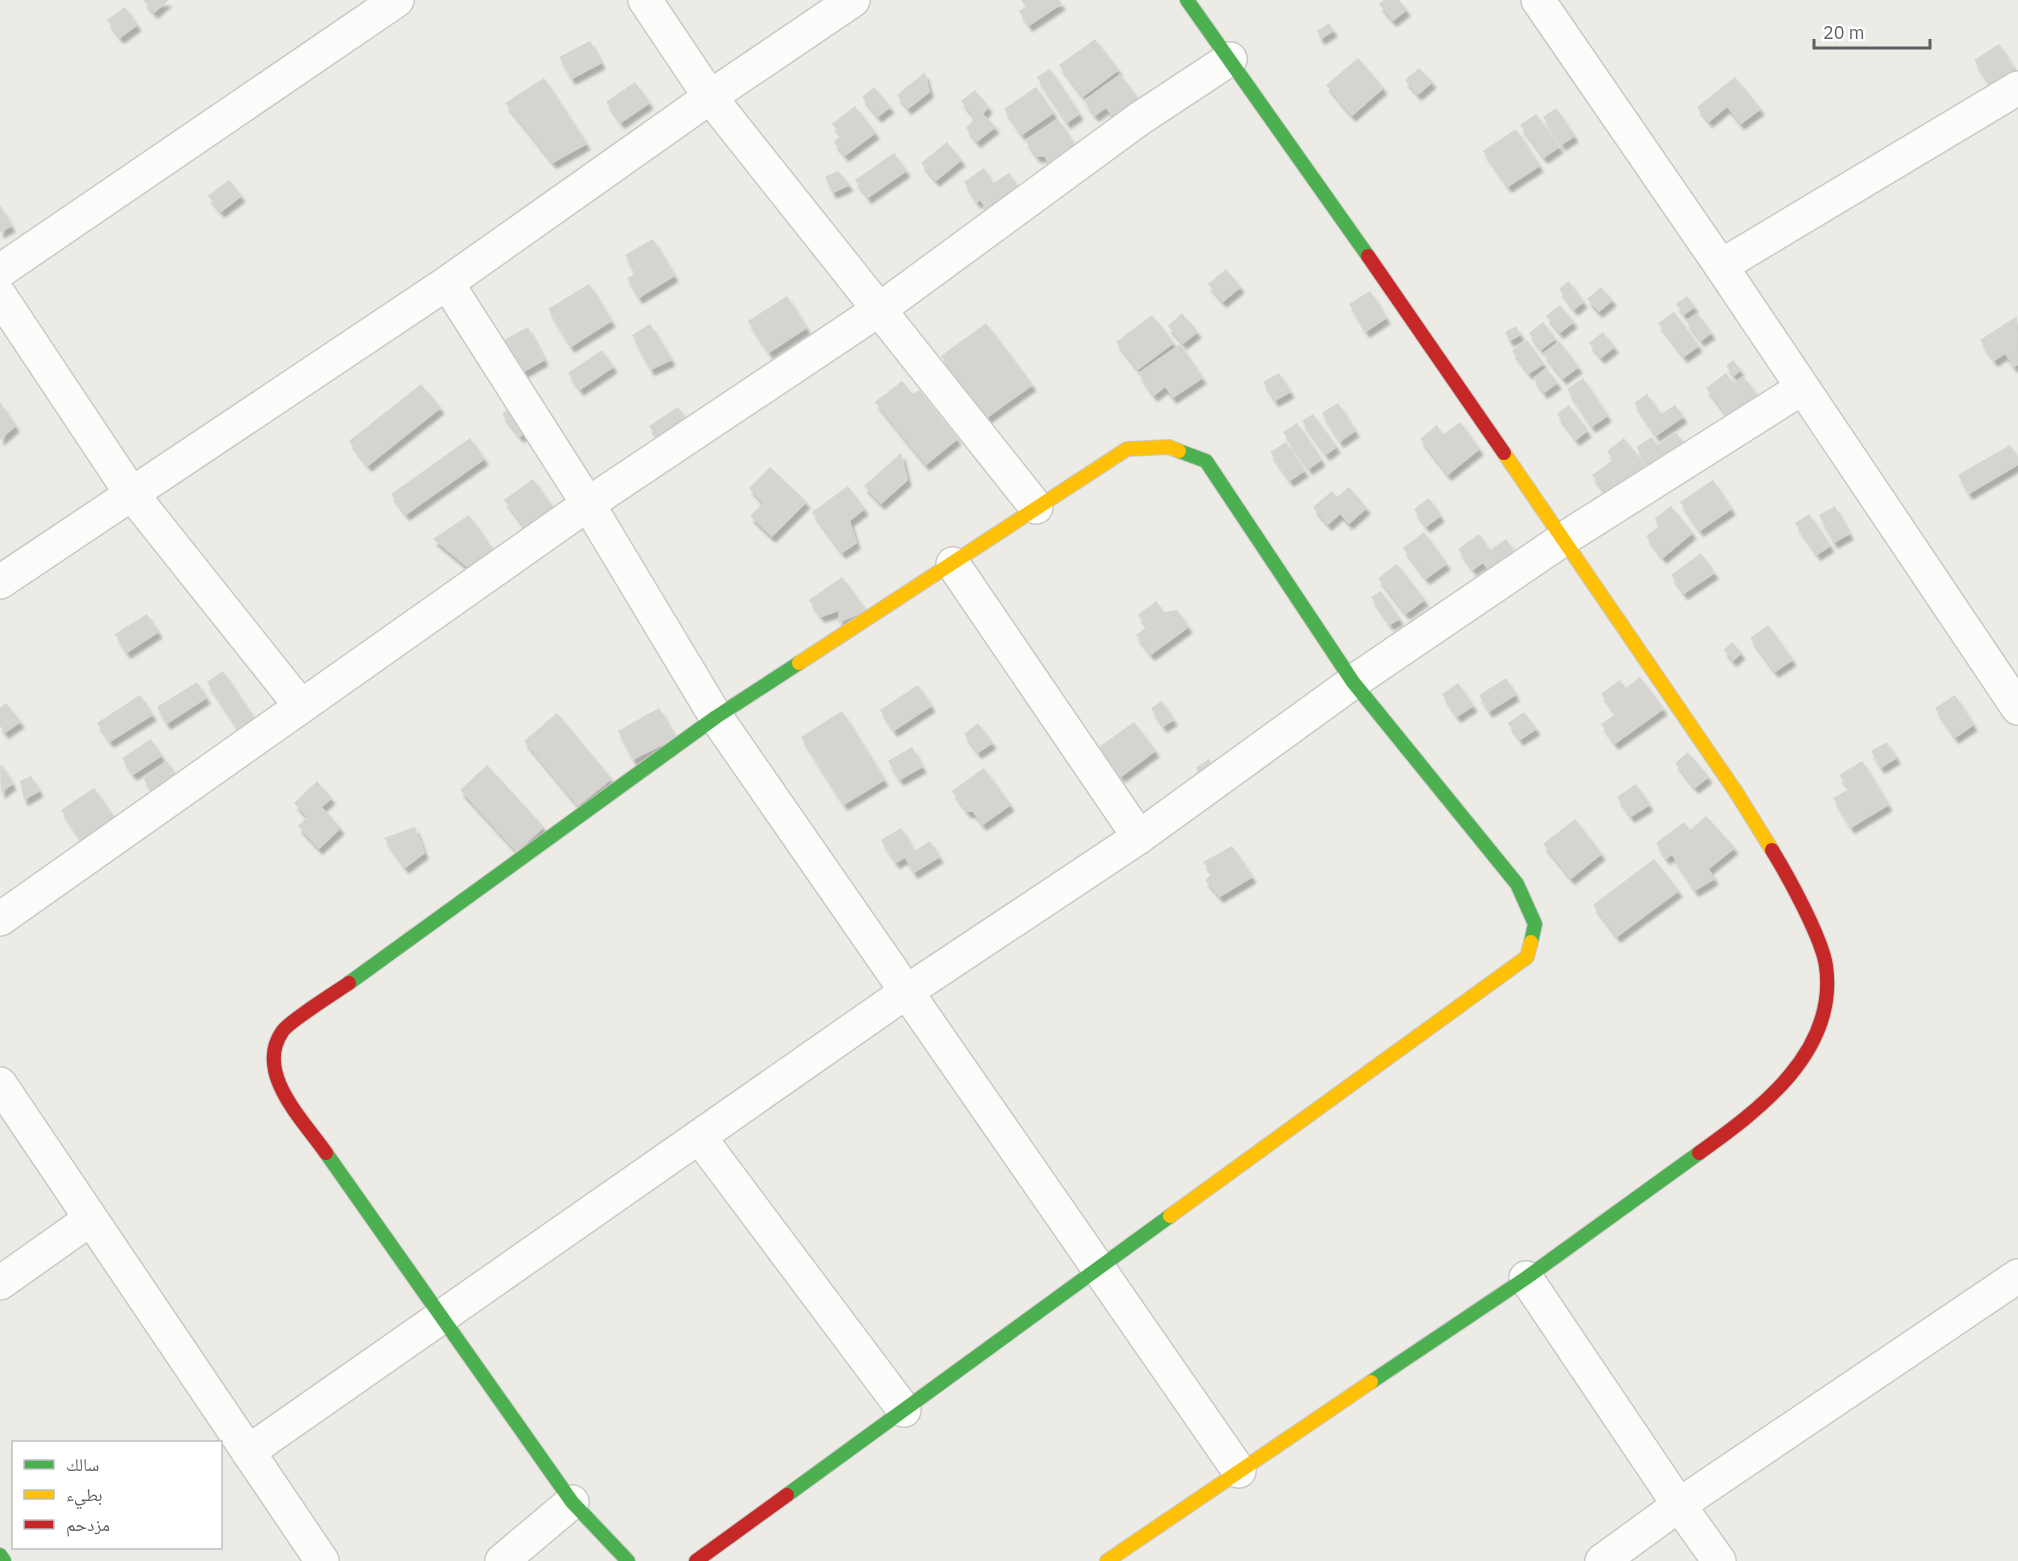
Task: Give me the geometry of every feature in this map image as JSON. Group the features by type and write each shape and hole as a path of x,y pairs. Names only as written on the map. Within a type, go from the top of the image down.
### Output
{"street":[{"path":"0,271 397,0"},
{"path":"645,0 710,97 1036,507"},
{"path":"0,582 447,283 710,97 853,0"},
{"path":"1107,1561 1526,1278 1751,1116 1776,1094 1816,1033 1827,1002 1826,964 1803,908 1772,849 1562,540 1187,0"},
{"path":"1538,0 1721,266 2018,708"},
{"path":"0,919 300,705 588,504 880,309 1138,119 1230,59"},
{"path":"1721,266 2018,88"},
{"path":"447,283 588,504 716,717 1239,1471"},
{"path":"0,296 131,493 300,705"},
{"path":"248,1452 906,992 1139,837 1353,682 1562,540 1802,388"},
{"path":"628,1561 572,1503 277,1083 273,1056 282,1030 716,717 1127,449 1169,447 1206,461 1353,682 1517,884 1535,924 1527,957 1100,1270 696,1561"},
{"path":"953,564 1139,837"},
{"path":"0,1084 89,1220 322,1561"},
{"path":"700,1138 904,1410"},
{"path":"0,1283 89,1220"},
{"path":"1602,1561 1679,1505 2018,1276"},
{"path":"1526,1278 1719,1561"},
{"path":"502,1561 572,1503"},
{"path":"0,1555 4,1561"}],"building":[{"path":"143,0 169,0 154,13"},
{"path":"1021,0 1059,0 1062,4 1029,26 1019,11 1026,7"},
{"path":"1384,0 1399,0 1407,10 1393,21 1379,4"},
{"path":"125,7 138,25 120,38 107,20"},
{"path":"1329,23 1334,31 1321,39 1317,31"},
{"path":"1095,39 1119,70 1083,97 1059,65"},
{"path":"590,41 602,63 572,79 559,57"},
{"path":"1999,44 2015,69 1989,85 1974,60"},
{"path":"1358,58 1384,88 1352,116 1326,85"},
{"path":"1419,68 1433,82 1418,95 1405,80"},
{"path":"1050,69 1080,114 1067,123 1037,77"},
{"path":"925,72 930,92 908,109 897,95"},
{"path":"1120,74 1143,105 1118,124 1106,108 1095,116 1084,100"},
{"path":"1735,77 1761,109 1741,124 1727,107 1709,122 1697,107"},
{"path":"544,78 587,144 553,163 505,103"},
{"path":"635,82 650,103 621,123 606,102"},
{"path":"874,87 891,107 878,117 862,97"},
{"path":"1036,87 1054,113 1022,135 1004,109"},
{"path":"975,90 989,107 983,114 996,127 977,142 966,128 975,118 961,101"},
{"path":"855,106 876,133 845,156 834,142 841,135 832,124"},
{"path":"1556,108 1575,136 1562,145 1543,117"},
{"path":"1536,114 1560,147 1544,158 1520,125"},
{"path":"1058,119 1078,149 1051,167 1044,156 1037,157 1025,140"},
{"path":"1516,129 1540,166 1508,187 1483,151"},
{"path":"947,142 962,160 936,181 921,163"},
{"path":"894,153 907,171 868,198 855,180"},
{"path":"984,168 993,183 1009,173 1024,196 991,217 980,200 977,203 964,182"},
{"path":"838,171 850,185 833,193 825,177"},
{"path":"229,180 242,196 221,212 208,196"},
{"path":"0,205 12,226 0,233"},
{"path":"653,239 675,276 639,298 627,278 635,274 625,255"},
{"path":"1226,269 1241,287 1223,302 1208,284"},
{"path":"1569,281 1584,302 1574,310 1559,289"},
{"path":"589,284 612,321 571,347 548,309"},
{"path":"1601,287 1613,300 1599,312 1587,299"},
{"path":"1370,291 1387,318 1366,332 1349,304"},
{"path":"787,296 807,328 769,353 748,321"},
{"path":"1687,296 1695,307 1684,315 1676,304"},
{"path":"1560,305 1574,322 1560,333 1546,316"},
{"path":"1674,312 1699,346 1684,357 1658,323"},
{"path":"1182,313 1198,332 1183,344 1168,326"},
{"path":"1697,313 1712,333 1701,341 1686,321"},
{"path":"1152,315 1174,343 1138,370 1116,342"},
{"path":"2017,316 2018,365 2014,367 2005,354 1994,361 1980,340"},
{"path":"1543,322 1556,339 1541,350 1529,333"},
{"path":"986,323 1033,385 987,418 941,356"},
{"path":"650,324 672,360 651,370 632,335"},
{"path":"1516,326 1521,335 1510,341 1505,332"},
{"path":"528,327 545,360 515,377 502,341"},
{"path":"1603,332 1615,347 1601,358 1589,343"},
{"path":"1527,340 1544,364 1529,374 1512,351"},
{"path":"1559,341 1579,367 1563,379 1543,353"},
{"path":"1180,344 1203,378 1173,398 1165,387 1154,396 1138,373"},
{"path":"602,350 614,367 580,390 568,373"},
{"path":"1733,360 1741,370 1734,376 1726,366"},
{"path":"1546,368 1558,383 1544,393 1533,378"},
{"path":"1279,373 1291,392 1275,401 1263,382"},
{"path":"1726,373 1733,383 1743,376 1760,398 1730,420 1706,388"},
{"path":"1583,378 1608,416 1592,427 1567,389"},
{"path":"902,381 913,394 919,390 958,439 926,465 875,402"},
{"path":"421,384 441,408 368,466 349,441"},
{"path":"1647,394 1661,414 1675,405 1684,417 1656,436 1634,403"},
{"path":"0,402 16,426 0,440"},
{"path":"1338,403 1356,431 1340,442 1322,413"},
{"path":"1569,405 1588,431 1576,440 1557,414"},
{"path":"512,406 530,429 520,437 502,414"},
{"path":"678,407 689,423 661,442 649,426"},
{"path":"1313,414 1337,447 1326,455 1302,421"},
{"path":"1460,422 1480,449 1448,475 1420,439 1437,425 1443,435"},
{"path":"1297,423 1322,460 1309,469 1283,432"},
{"path":"1676,432 1689,452 1655,475 1636,447 1652,437 1658,445"},
{"path":"470,438 485,459 406,515 391,494"},
{"path":"1624,438 1652,474 1614,504 1592,475 1613,460 1607,451"},
{"path":"1286,442 1305,471 1290,481 1270,452"},
{"path":"2010,445 2018,457 2018,465 1969,494 1958,475"},
{"path":"901,453 908,480 881,504 864,486"},
{"path":"770,467 807,502 772,537 750,516 763,503 749,488"},
{"path":"533,479 553,507 525,528 504,500"},
{"path":"1713,480 1732,509 1700,531 1680,502"},
{"path":"848,486 865,509 850,521 857,543 842,553 812,512"},
{"path":"1349,487 1367,508 1349,524 1340,514 1328,525 1313,507 1332,491 1337,497"},
{"path":"1429,498 1441,516 1426,527 1414,509"},
{"path":"1671,506 1693,533 1663,558 1646,536 1658,527 1655,518"},
{"path":"1835,506 1850,534 1834,543 1819,515"},
{"path":"1809,514 1831,546 1817,555 1795,523"},
{"path":"469,515 493,549 467,567 433,539"},
{"path":"1424,532 1447,564 1426,579 1403,548"},
{"path":"1479,534 1490,550 1506,539 1522,562 1495,580 1483,563 1473,570 1458,549"},
{"path":"1701,553 1715,573 1684,594 1671,575"},
{"path":"1397,564 1425,600 1406,614 1378,578"},
{"path":"842,577 867,611 838,623 839,611 821,617 809,600"},
{"path":"1381,591 1400,619 1390,625 1371,597"},
{"path":"1156,601 1164,612 1177,610 1189,627 1151,655 1136,635 1147,627 1138,615"},
{"path":"147,614 159,632 127,653 115,634"},
{"path":"1768,625 1793,660 1775,672 1750,638"},
{"path":"1732,642 1742,653 1733,661 1724,650"},
{"path":"223,671 256,721 240,732 207,682"},
{"path":"1640,677 1664,709 1615,744 1601,724 1616,714 1601,694 1620,680 1626,688"},
{"path":"1506,678 1516,695 1489,712 1479,695"},
{"path":"197,682 207,698 167,724 157,707"},
{"path":"1458,683 1474,706 1457,717 1442,694"},
{"path":"918,685 932,706 894,731 880,710"},
{"path":"140,695 153,715 110,742 97,723"},
{"path":"1955,695 1974,725 1955,738 1935,708"},
{"path":"1162,701 1174,720 1163,727 1151,708"},
{"path":"6,703 21,722 5,733 0,726 0,708"},
{"path":"659,708 676,738 633,760 618,731"},
{"path":"842,711 885,780 844,805 801,737"},
{"path":"1524,712 1537,729 1520,740 1508,723"},
{"path":"557,713 612,779 578,806 524,741"},
{"path":"1134,722 1156,751 1121,777 1099,747"},
{"path":"978,723 993,743 978,753 964,734"},
{"path":"151,739 162,756 133,775 122,758"},
{"path":"1887,742 1897,758 1881,768 1871,751"},
{"path":"912,747 923,767 900,780 888,761"},
{"path":"1688,752 1709,777 1695,788 1675,763"},
{"path":"1209,759 1216,771 1202,779 1196,768"},
{"path":"167,761 177,777 153,793 143,778"},
{"path":"1862,761 1889,805 1851,828 1833,798 1849,789 1839,775"},
{"path":"2,765 13,784 1,793 0,767"},
{"path":"487,765 544,827 517,852 460,790"},
{"path":"984,768 1011,805 983,825 973,812 967,812 952,791"},
{"path":"31,776 40,791 24,800 20,781"},
{"path":"317,781 332,798 322,807 341,828 319,849 298,826 307,817 294,803"},
{"path":"1636,784 1650,805 1631,817 1617,797"},
{"path":"94,788 118,823 85,846 61,810"},
{"path":"1706,816 1735,848 1709,869 1715,879 1695,891 1672,855 1666,859 1656,843 1684,822 1690,830"},
{"path":"1575,819 1602,854 1571,879 1543,844"},
{"path":"415,827 425,853 405,868 384,838"},
{"path":"901,828 915,851 930,841 940,857 914,873 905,858 896,863 881,840"},
{"path":"1232,846 1253,877 1220,897 1205,880 1212,874 1203,862"},
{"path":"1654,859 1679,891 1617,937 1593,905"}],"traffic: fast":[{"path":"1187,0 1368,256"},
{"path":"1179,451 1206,461 1353,682 1517,884 1535,924 1531,942"},
{"path":"349,983 716,717 799,663"},
{"path":"326,1153 572,1502 628,1561"},
{"path":"1371,1382 1526,1278 1699,1153"},
{"path":"787,1495 1170,1216"},
{"path":"0,1555 4,1561"}],"traffic: slow":[{"path":"799,663 1127,449 1169,447 1179,451"},
{"path":"1504,453 1736,792 1772,850"},
{"path":"1170,1216 1527,957 1531,942"},
{"path":"1107,1561 1371,1382"}],"traffic: jam":[{"path":"1368,256 1504,453"},
{"path":"1699,1153 1746,1118 1790,1076 1807,1052 1820,1025 1826,997 1826,966 1823,954 1804,907 1772,850"},
{"path":"326,1153 285,1096 274,1064 275,1048 286,1027 349,983"},
{"path":"696,1561 787,1495"}]}
